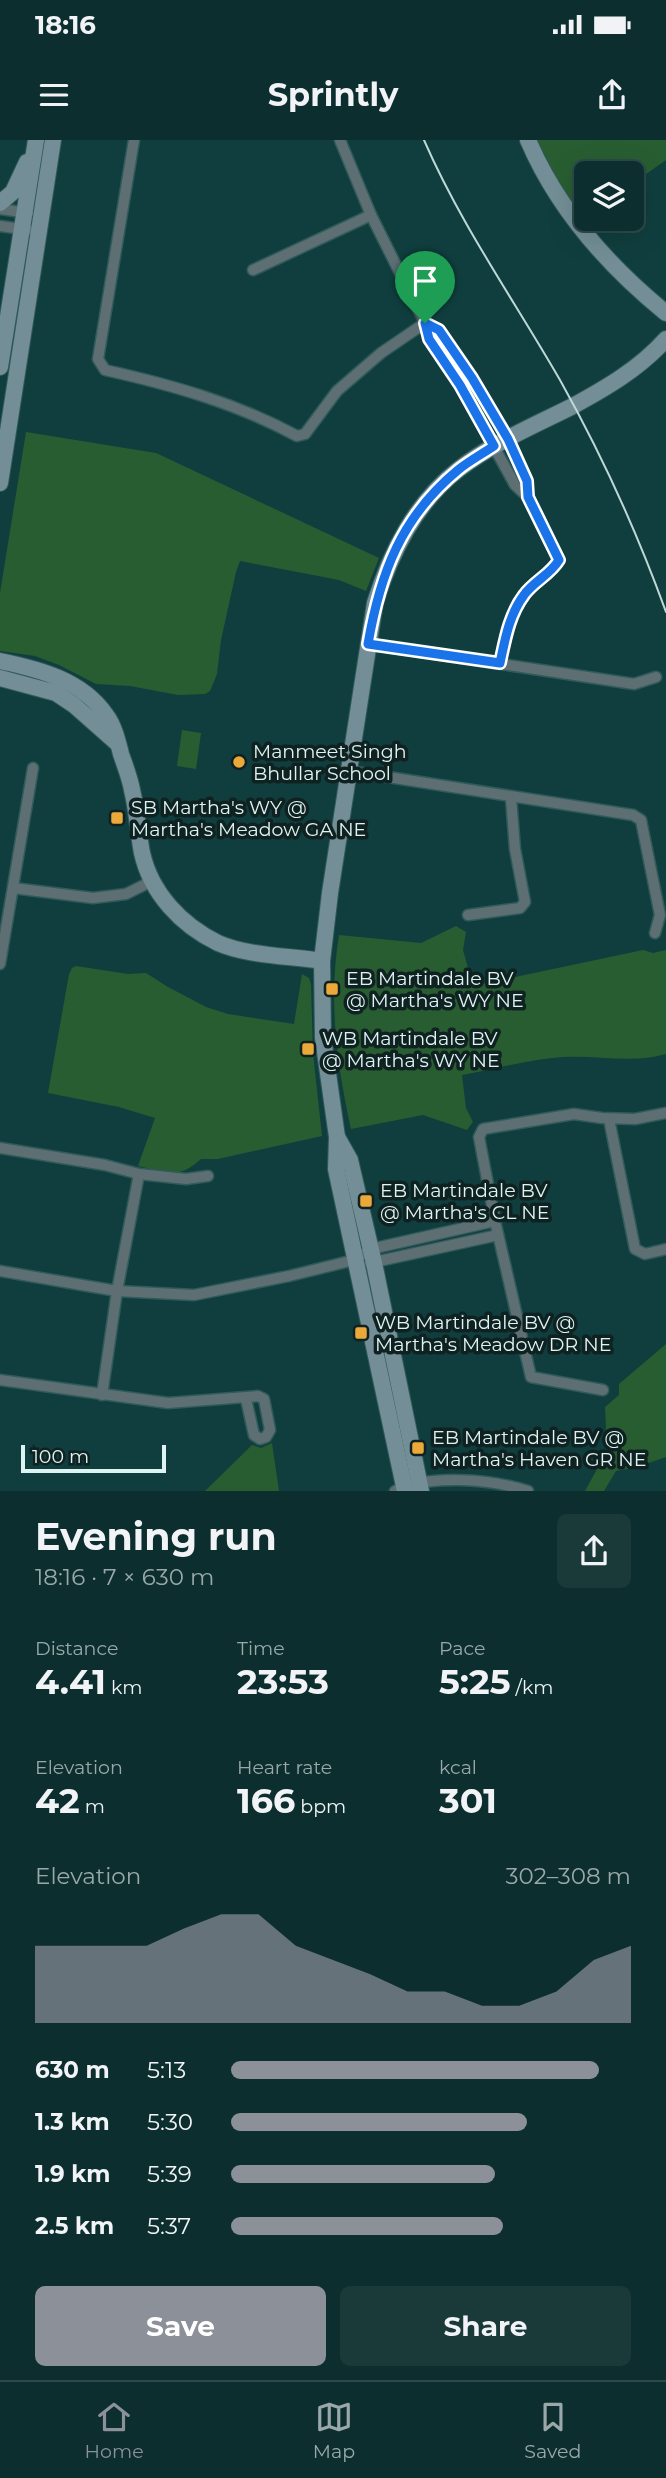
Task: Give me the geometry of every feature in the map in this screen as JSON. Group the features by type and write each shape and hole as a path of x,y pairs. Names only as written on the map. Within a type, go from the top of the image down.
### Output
{"street":[{"path":"0,203 13,192 35,140"},
{"path":"0,367 35,140"},
{"path":"0,483 53,140"},
{"path":"134,140 98,359 105,370 218,399 297,436 304,434 337,391 381,352 425,323"},
{"path":"340,140 371,215 425,323 429,339 501,443 515,485 528,497 559,560 553,570 524,594 508,626 500,663"},
{"path":"528,140 563,206 582,230 630,284 666,313"},
{"path":"0,209 23,221 40,223"},
{"path":"253,270 371,215"},
{"path":"0,226 23,221 40,223"},
{"path":"409,1488 354,1260 336,1169 337,1137 323,1038 322,961 375,603 387,565 404,533 415,516 458,470 501,443 614,384 666,339"},
{"path":"368,644 634,684 656,677"},
{"path":"0,661 58,676 88,696 107,716 132,789 143,854 152,881 166,903 185,922 221,944 322,961"},
{"path":"0,678 56,693 74,705 118,744"},
{"path":"0,964 33,768"},
{"path":"349,771 633,815 640,820 660,915 655,933"},
{"path":"468,915 520,908 525,902 515,849 511,797"},
{"path":"13,888 93,898 126,894 152,881"},
{"path":"603,1390 531,1377 498,1235 479,1137 483,1129 574,1114 609,1119 635,1119 666,1113"},
{"path":"609,1119 635,1249 645,1254 666,1249"},
{"path":"337,1137 350,1160 372,1256 409,1488"},
{"path":"0,1148 106,1165 139,1174 186,1179 208,1176"},
{"path":"102,1395 117,1291 139,1174"},
{"path":"372,1256 495,1221"},
{"path":"0,1271 117,1291 194,1296 372,1256 498,1235"},
{"path":"0,1380 167,1403 246,1399"},
{"path":"409,1488 468,1481 511,1485 528,1491"}],"green space":[{"path":"537,140 666,140 666,160 644,176 644,161 574,161 574,205"},
{"path":"26,432 156,453 379,558 366,591 339,580 240,561 221,640 217,674 210,691 205,694 178,695 130,686 96,684 35,656 0,651 0,593"},
{"path":"182,730 201,733 196,769 177,766"},
{"path":"456,926 466,932 463,950 473,986 643,950 653,953 666,950 666,1054 641,1058 551,1058 462,1075 466,1108 473,1122 467,1130 423,1115 351,1129 342,1081 334,1009 339,935 421,943"},
{"path":"76,966 128,974 146,973 206,1007 228,1014 294,1024 302,974 309,978 313,1053 322,1136 218,1159 201,1159 179,1172 138,1166 155,1118 119,1107 48,1093 69,974"},
{"path":"666,1344 666,1457 616,1471 604,1491 585,1491 607,1451 605,1407 619,1395 619,1384"},
{"path":"272,1443 279,1491 205,1491 252,1445 261,1448"}],"tram line":[{"path":"424,140 454,202 560,380 590,437 631,523 666,612"}],"place":[{"name":"Manmeet Singh Bhullar School","path":"239,762"},
{"name":"SB Martha's WY @ Martha's Meadow GA NE","path":"117,818"},
{"name":"EB Martindale BV @ Martha's WY NE","path":"332,989"},
{"name":"WB Martindale BV @ Martha's WY NE","path":"308,1049"},
{"name":"EB Martindale BV @ Martha's CL NE","path":"366,1201"},
{"name":"WB Martindale BV @ Martha's Meadow DR NE","path":"361,1333"},
{"name":"EB Martindale BV @ Martha's Haven GR NE","path":"418,1448"}],"route":[{"path":"425,323 439,330 472,378 508,439 527,481 528,497 559,560 553,570 524,594 508,626 500,663 368,644 375,603 387,565 404,533 415,516 458,470 494,446 460,385 429,339 425,323"}]}
